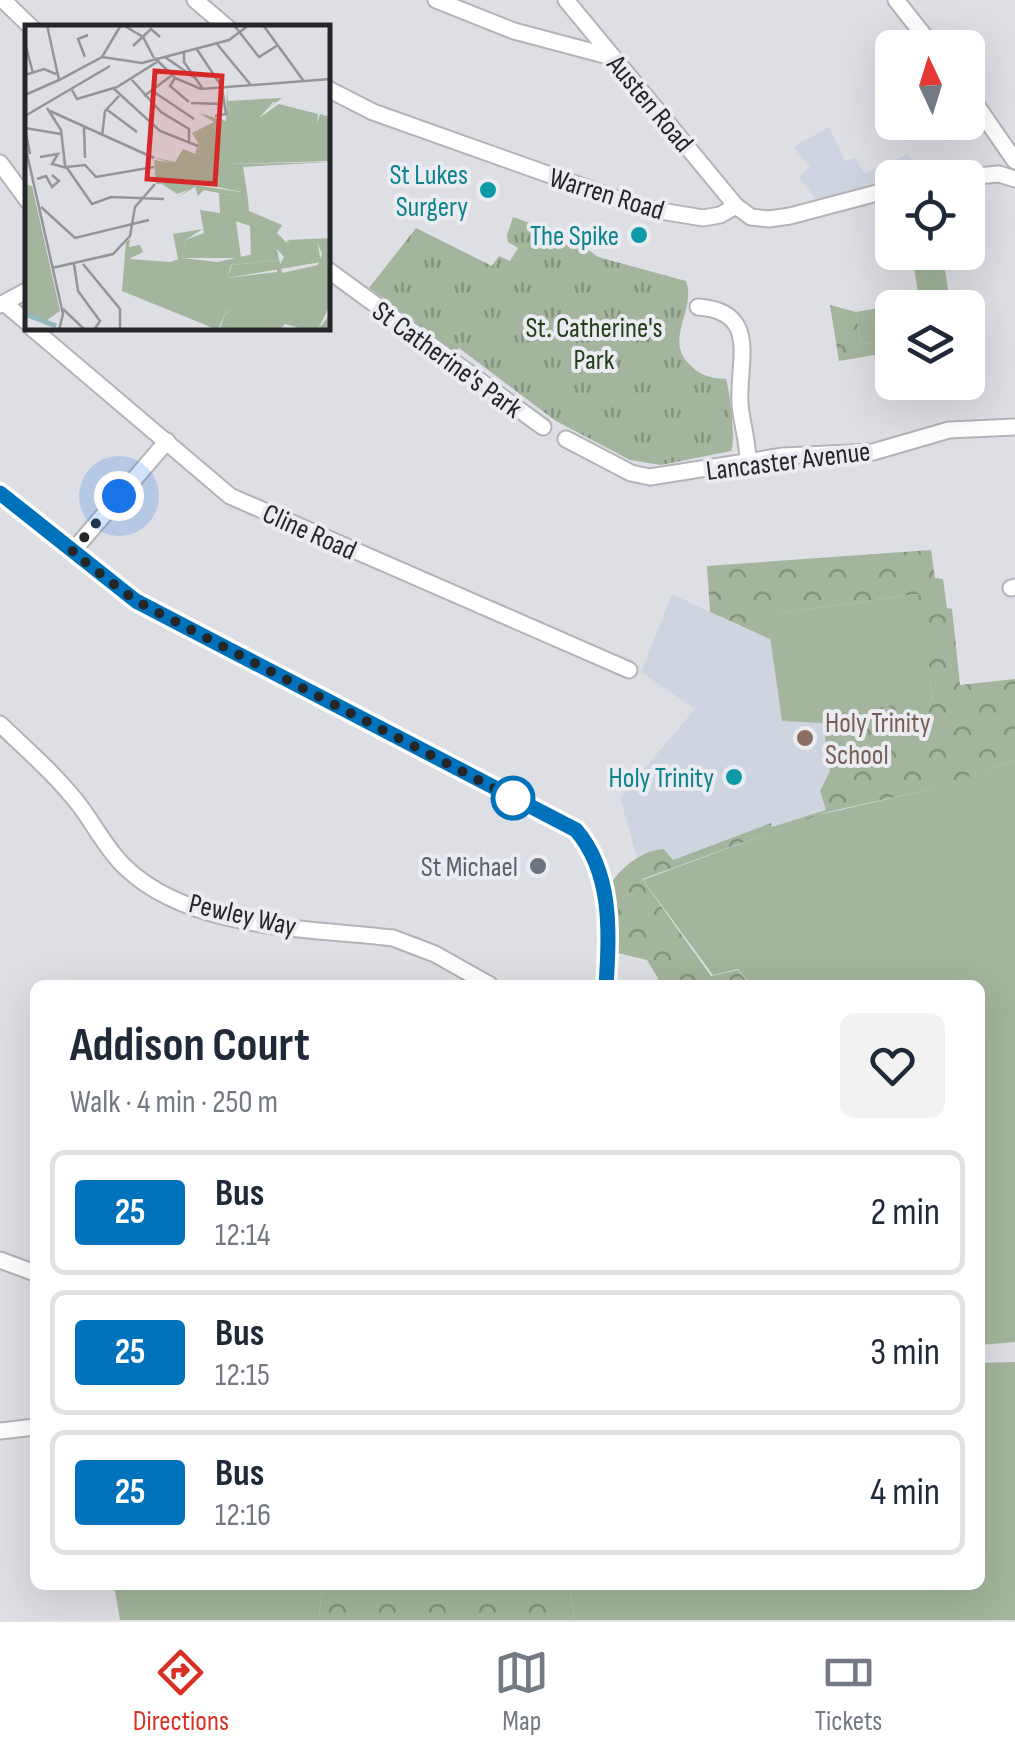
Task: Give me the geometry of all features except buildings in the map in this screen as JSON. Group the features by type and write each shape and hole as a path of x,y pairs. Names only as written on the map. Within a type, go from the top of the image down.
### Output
{"street":[{"path":"3,0 29,25"},
{"path":"195,0 224,25"},
{"path":"436,0 514,31 613,58"},
{"name":"Austen Road","path":"566,0 736,206"},
{"path":"896,0 920,30"},
{"name":"Warren Road","path":"330,89 373,112 644,208 703,218 736,206 751,217 769,218 875,194"},
{"path":"985,118 1015,162"},
{"path":"0,164 7,189"},
{"name":"St Catherine's Park","path":"330,272 542,427"},
{"path":"2,304 25,292"},
{"name":"Cline Road","path":"2,304 25,322"},
{"path":"698,306 722,311 736,323 743,337 740,408 748,460"},
{"name":"Cline Road","path":"35,330 230,496 629,670"},
{"name":"Lancaster Avenue","path":"566,440 630,472 650,476 748,460 858,454 950,430 1015,426"},
{"path":"72,552 166,441"},
{"path":"0,492 136,601 576,830 600,866 605,896 606,980"},
{"name":"Pewley Way","path":"0,724 68,792 126,868 147,884 194,907 227,917 410,943 480,980"},
{"path":"0,1260 30,1270"},
{"path":"0,1431 30,1428"}],"shaded area":[{"path":"829,127 845,161 855,158 864,173 875,168 875,187 819,202 799,178 810,166 793,147"},
{"name":"Holy Trinity School","path":"925,584 840,809 643,880 620,797 695,709 641,672 672,594 741,627"}],"green space":[{"name":"St. Catherine's Park","path":"513,217 572,238 598,257 686,281 687,303 680,345 683,355 698,372 726,379 733,427 731,451 661,465 630,460 556,421 459,348 455,352 427,336 425,330 369,288 416,228 492,266 499,256 510,261 518,248 508,242"},
{"path":"914,270 945,270 948,290 917,290"},
{"path":"830,305 856,312 861,344 875,342 875,355 839,361"},
{"path":"875,309 875,342 861,344 856,312"},
{"path":"931,550 935,578 943,579 947,608 952,609 960,685 1015,679 1015,760 941,787 827,812 642,879 711,976 738,970 746,980 658,980 647,960 618,953 612,882 622,870 656,850 664,849 673,860 771,823 772,827 826,810 820,791 830,771 823,723 782,721 933,700 918,594 768,615 770,639 710,612 707,566"},
{"path":"919,594 933,701 782,721 767,615"},
{"path":"1015,760 1015,1342 985,1345 985,980 747,980 738,969 713,975 643,880 814,816 940,787"},
{"path":"1015,1362 1015,1620 575,1620 570,1590 985,1590 985,1363"},
{"path":"115,1590 322,1590 319,1620 120,1620"},
{"path":"322,1590 570,1590 575,1620 319,1620"}],"bus line":[{"name":"25","path":"0,493 136,601 576,830 600,866 605,896 606,980"}],"place":[{"name":"St Lukes Surgery","path":"488,190"},
{"name":"The Spike","path":"639,235"},
{"name":"Holy Trinity School","path":"805,738"},
{"name":"Holy Trinity","path":"734,777"},
{"name":"St Michael","path":"538,866"}],"route":[{"path":"119,496 72,552 136,601 513,798"}]}
